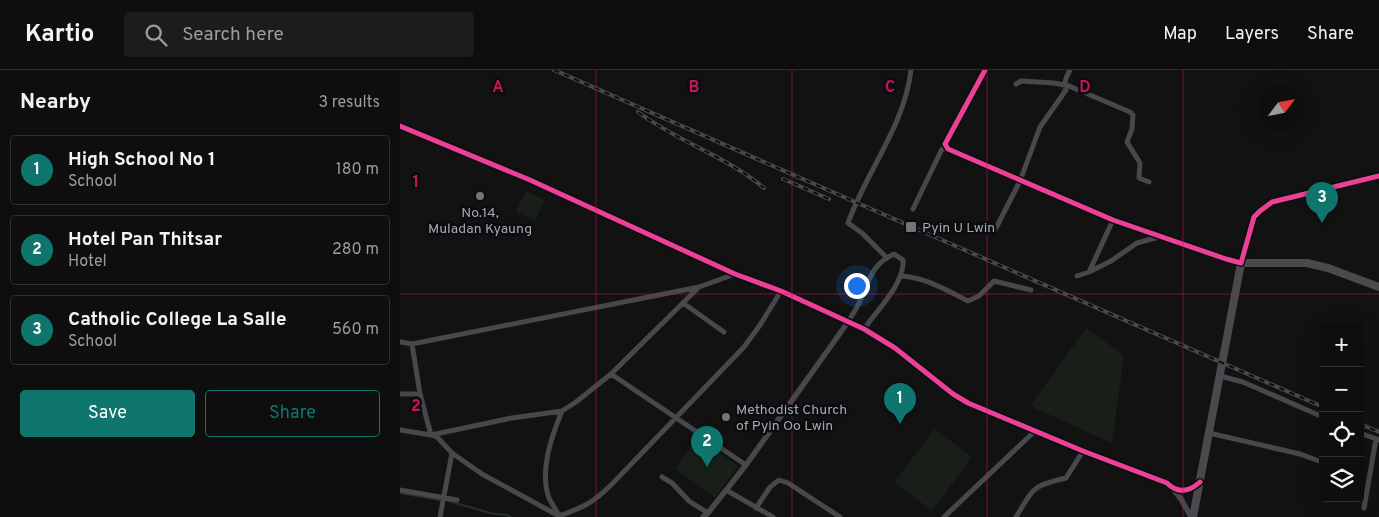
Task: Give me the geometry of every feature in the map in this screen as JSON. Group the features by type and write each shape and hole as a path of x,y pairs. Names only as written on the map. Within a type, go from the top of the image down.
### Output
{"main road":[{"path":"1192,517 1241,262 1307,263 1328,268 1379,287"}],"street":[{"path":"887,258 862,233 848,223 855,202 895,125 911,70"},
{"path":"948,149 945,144 984,70"},
{"path":"994,230 1020,180 1040,127 1066,90 1064,85 1070,70"},
{"path":"1016,84 1021,81 1064,85 1122,108 1133,115 1132,129 1127,142 1140,163 1140,178 1149,182"},
{"path":"400,126 530,180 735,274 781,291 864,329 895,348 960,398 1083,451 1167,483 1181,499 1192,517"},
{"path":"913,209 942,149 948,149 1113,220 1241,262 1254,217 1272,202 1379,176"},
{"path":"1089,272 1113,220"},
{"path":"1077,276 1111,261 1138,242 1160,237"},
{"path":"662,477 672,483 706,515 746,465 848,322 873,270 894,254 903,260 904,268 886,300 864,329"},
{"path":"400,342 412,344 699,287 735,274"},
{"path":"900,276 923,279 968,301 979,296 994,281 1031,290"},
{"path":"431,435 512,418 562,411 611,374 699,287"},
{"path":"560,517 596,500 744,347 781,291"},
{"path":"683,303 724,332"},
{"path":"412,344 420,394 431,435"},
{"path":"611,374 746,465"},
{"path":"1220,376 1244,382 1319,415"},
{"path":"400,394 420,394"},
{"path":"560,517 549,497 546,472 550,441 562,411"},
{"path":"400,430 437,437 452,453 482,474 560,517"},
{"path":"944,517 1036,430"},
{"path":"1208,433 1300,454 1319,461"},
{"path":"1364,434 1377,439 1364,508"},
{"path":"1016,517 1036,487 1044,483 1066,478 1083,451"},
{"path":"440,517 452,453"},
{"path":"756,508 770,488 779,480 788,483 840,517"},
{"path":"1173,489 1182,491 1193,488 1200,482"},
{"path":"400,490 457,500"},
{"path":"726,490 773,517"}],"shaded area":[{"path":"526,191 545,200 535,221 516,212"},
{"path":"1086,328 1124,355 1112,443 1030,406"},
{"path":"935,429 972,457 932,511 894,482"},
{"path":"698,437 738,466 715,498 675,469"}],"waterway":[{"path":"400,493 440,500"},
{"path":"448,501 511,517"}],"railway":[{"path":"554,70 1319,405"},
{"path":"638,112 653,123 734,167 764,188"},
{"path":"783,179 829,199"},
{"path":"1364,426 1379,432"}],"cycle path":[{"path":"985,70 945,144 948,149 1113,220 1226,259 1241,263 1254,217 1272,202 1379,176"},
{"path":"400,126 530,180 735,274 781,291 864,329 895,348 953,394 968,403 1083,451 1167,483 1175,489 1188,490 1200,482"}],"place":[{"name":"No.14, Muladan Kyaung","path":"480,196"},
{"name":"Catholic College La Salle","path":"1322,223"},
{"name":"Pyin U Lwin","path":"911,227"},
{"name":"Methodist Church of Pyin Oo Lwin","path":"726,417"},
{"name":"High School No 1","path":"900,424"},
{"name":"Hotel Pan Thitsar","path":"707,467"}]}
